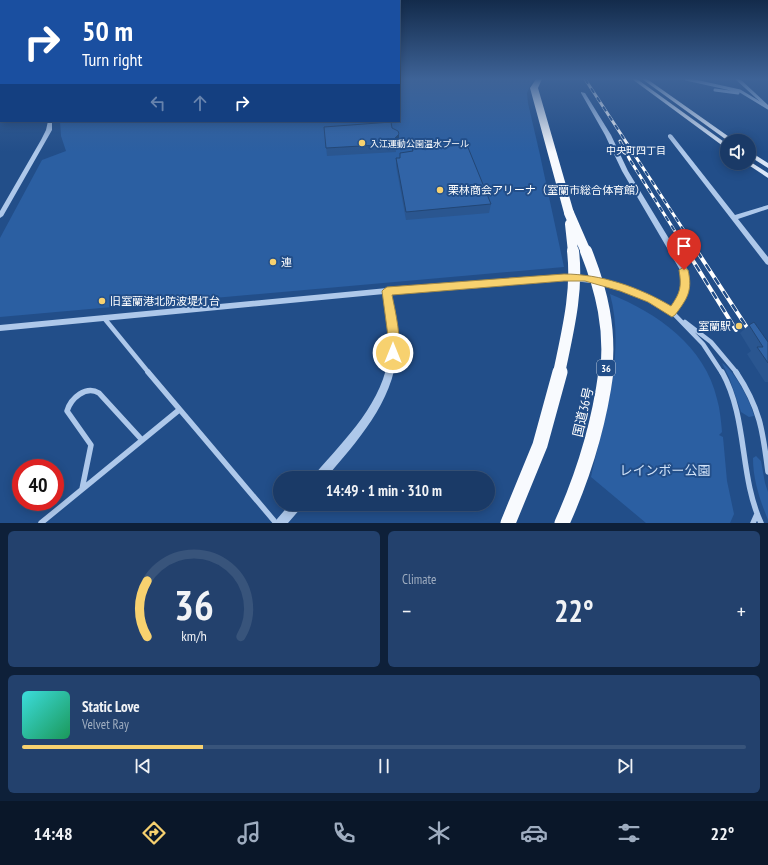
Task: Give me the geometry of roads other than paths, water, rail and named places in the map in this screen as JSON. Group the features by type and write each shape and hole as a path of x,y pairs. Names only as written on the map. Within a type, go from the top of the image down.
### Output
{"highway":[{"name":"国道36号","path":"539,103 569,214 595,278 606,319 606,376 600,410 578,484 562,523"},
{"name":"国道36号","path":"508,523 540,445 559,378 567,336 574,285 574,259 569,214"}],"main road":[{"path":"667,103 720,142"},
{"path":"679,103 722,134"},
{"path":"756,158 768,166"},
{"path":"756,168 768,176"}],"street":[{"path":"589,103 608,135 625,171 684,270 686,283 683,296 672,312"},
{"path":"0,216 44,140 49,130 50,122"},
{"path":"670,136 768,262"},
{"path":"734,218 768,207"},
{"path":"0,328 387,291 564,278 585,278 622,287 651,299 694,327 706,338 731,366 751,398 765,429 768,472"},
{"path":"325,471 372,414 389,374 393,353 393,336 387,291"},
{"path":"672,312 707,348 725,375 732,394 741,430 746,476 761,523"},
{"path":"104,318 179,410 276,523"},
{"path":"82,489 91,446 67,411 68,406 83,392 93,390 99,393 142,440"},
{"path":"40,523 179,410"},
{"path":"282,523 291,511"},
{"path":"753,523 757,514"}],"railway":[{"path":"601,103 698,252"},
{"path":"620,141 630,160 688,252"},
{"path":"687,251 736,330"},
{"path":"697,251 750,332"}],"place":[{"name":"入江運動公園温水プール","path":"362,143"},
{"name":"栗林商会アリーナ（室蘭市総合体育館）","path":"440,190"},
{"name":"連","path":"273,262"},
{"name":"旧室蘭港北防波堤灯台","path":"102,301"},
{"name":"室蘭駅","path":"739,326"}],"district":[{"name":"中央町四丁目","path":"636,150"}],"park label":[{"name":"レインボー公園","path":"665,470"}]}
